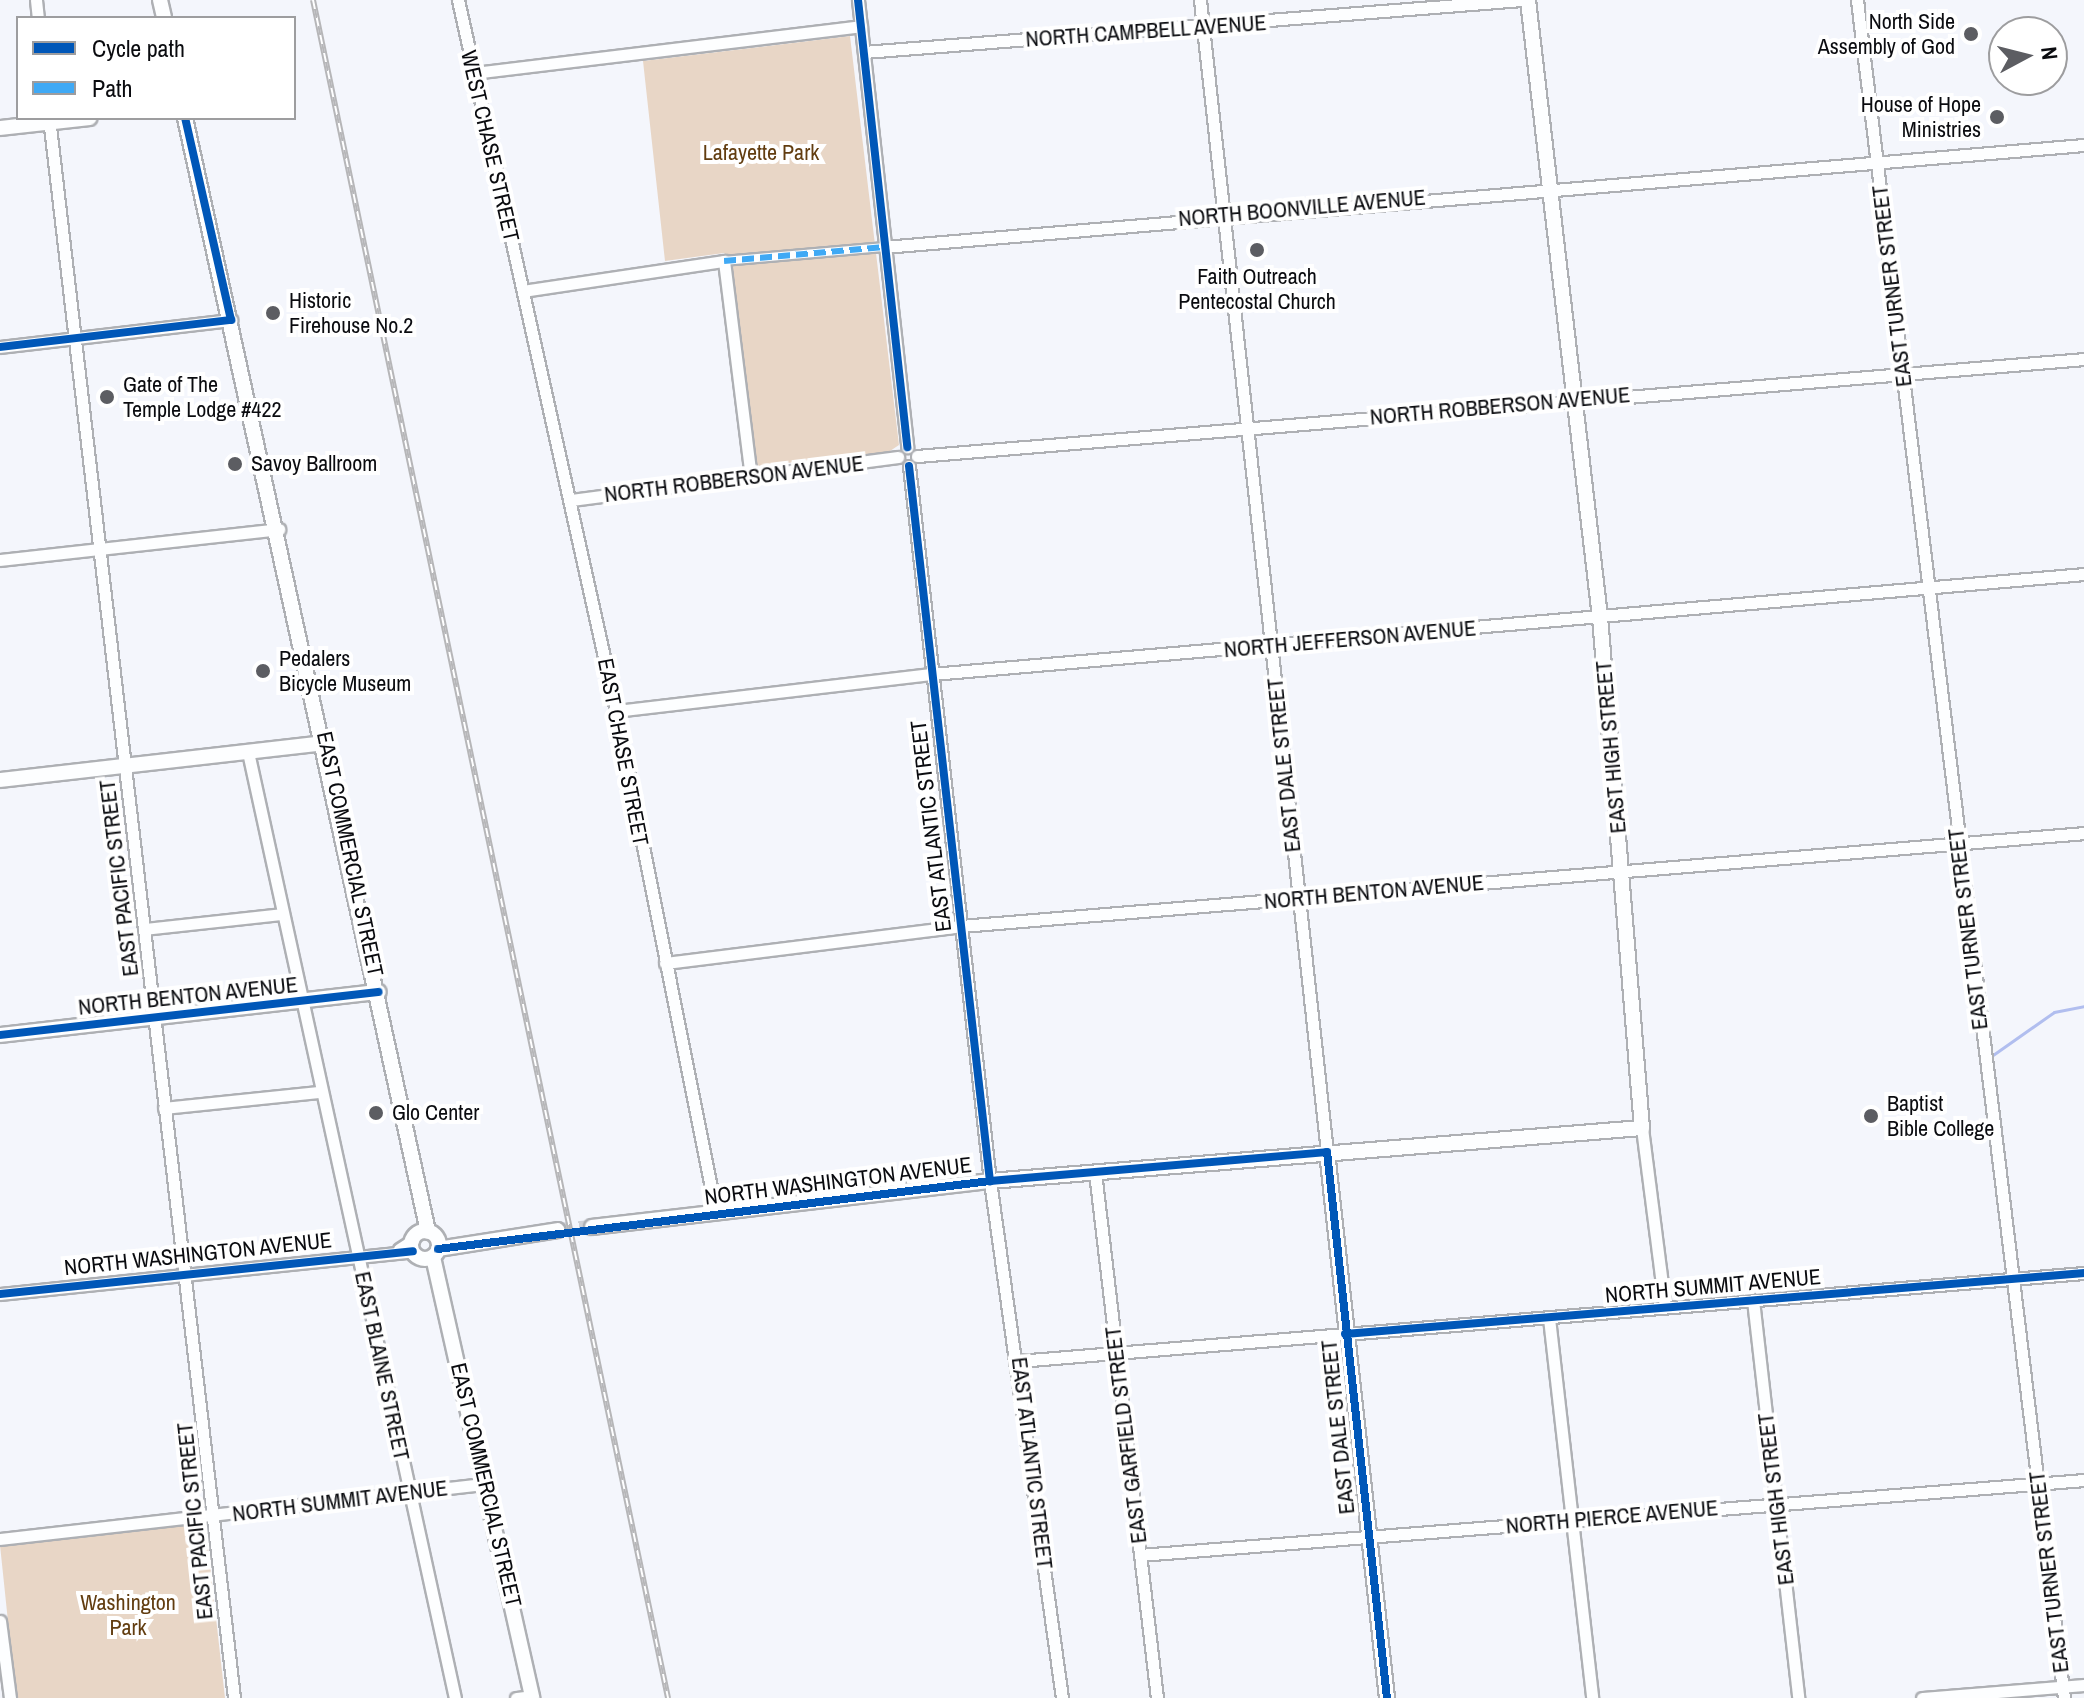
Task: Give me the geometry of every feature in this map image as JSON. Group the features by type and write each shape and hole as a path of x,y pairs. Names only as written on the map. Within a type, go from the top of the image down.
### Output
{"street":[{"name":"WEST CHASE STREET","path":"458,0 523,291"},
{"path":"858,0 907,447 913,461"},
{"name":"EAST DALE STREET","path":"1200,0 1221,215 1387,1698"},
{"name":"NORTH CAMPBELL AVENUE","path":"864,52 1525,0"},
{"name":"EAST HIGH STREET","path":"1525,0 1553,187 1577,399 1600,617 1642,1128 1665,1307"},
{"name":"EAST TURNER STREET","path":"1857,0 2063,1692"},
{"path":"474,73 861,26"},
{"path":"0,128 49,120"},
{"name":"EAST PACIFIC STREET","path":"49,120 234,1698"},
{"name":"EAST COMMERCIAL STREET","path":"185,120 327,743 379,992 425,1245 489,1483 532,1697"},
{"name":"NORTH BOONVILLE AVENUE","path":"523,291 724,261 1221,215 2084,145"},
{"path":"724,261 751,477"},
{"name":"EAST CHASE STREET","path":"523,291 616,711 716,1213"},
{"path":"0,347 231,320"},
{"name":"NORTH ROBBERSON AVENUE","path":"913,461 1246,427 2084,359"},
{"path":"907,447 898,457 913,461"},
{"name":"NORTH ROBBERSON AVENUE","path":"571,500 898,457"},
{"name":"EAST ATLANTIC STREET","path":"913,461 932,674 990,1181 1018,1361 1062,1698"},
{"path":"0,560 279,529"},
{"name":"NORTH JEFFERSON AVENUE","path":"616,711 932,674 2084,574"},
{"path":"0,780 327,743"},
{"name":"EAST BLAINE STREET","path":"248,752 455,1698"},
{"name":"NORTH BENTON AVENUE","path":"665,963 961,926 2084,833"},
{"path":"144,929 282,914"},
{"name":"NORTH BENTON AVENUE","path":"0,1035 379,992"},
{"path":"164,1108 320,1092"},
{"name":"NORTH WASHINGTON AVENUE","path":"592,1227 990,1181 1642,1128"},
{"name":"EAST GARFIELD STREET","path":"1095,1172 1157,1698"},
{"name":"NORTH WASHINGTON AVENUE","path":"0,1294 558,1230"},
{"name":"NORTH SUMMIT AVENUE","path":"1018,1361 2084,1273"},
{"name":"EAST HIGH STREET","path":"1753,1300 1798,1698"},
{"path":"1549,1318 1592,1698"},
{"name":"NORTH PIERCE AVENUE","path":"1140,1555 2084,1480"},
{"name":"NORTH SUMMIT AVENUE","path":"0,1539 489,1483"},
{"path":"0,1621 10,1698"},
{"path":"1922,1698 2063,1692 2084,1685"},
{"path":"516,1698 532,1697"}],"green space":[{"name":"Lafayette Park","path":"850,36 899,445 887,453 756,466 731,260 724,253 665,261 643,61"},
{"name":"Washington Park","path":"205,1520 225,1698 16,1698 0,1545"}],"waterway":[{"path":"1990,1057 2054,1012 2084,1006"}],"tunnel":[{"path":"558,1230 592,1227"}],"railway":[{"path":"313,0 668,1698"}],"marked path":[{"path":"724,261 884,247"}],"cycle path":[{"path":"858,0 907,447"},
{"path":"0,347 231,320 185,120"},
{"path":"909,466 990,1181"},
{"path":"0,1035 379,992"},
{"path":"438,1249 990,1181 1327,1152 1387,1698"},
{"path":"0,1294 413,1251"},
{"path":"1345,1334 2084,1273"}],"place":[{"name":"North Side Assembly of God","path":"1971,34"},
{"name":"House of Hope Ministries","path":"1997,117"},
{"name":"Faith Outreach Pentecostal Church","path":"1257,250"},
{"name":"Historic Firehouse No.2","path":"273,313"},
{"name":"Gate of The Temple Lodge #422","path":"107,397"},
{"name":"Savoy Ballroom","path":"235,464"},
{"name":"Pedalers Bicycle Museum","path":"263,671"},
{"name":"Glo Center","path":"376,1113"},
{"name":"Baptist Bible College","path":"1871,1116"}]}
